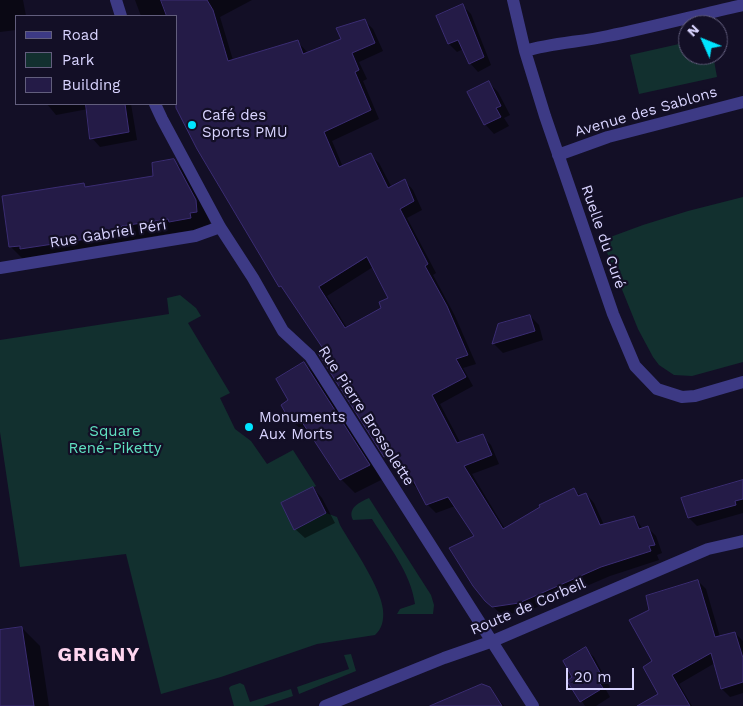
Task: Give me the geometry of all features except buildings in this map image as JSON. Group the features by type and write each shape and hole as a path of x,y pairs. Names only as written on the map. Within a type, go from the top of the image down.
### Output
{"street":[{"path":"116,0 122,15"},
{"name":"Ruelle du Curé","path":"514,0 525,52 558,155 613,314 635,366 657,389 682,397 695,396 743,382"},
{"path":"525,52 543,46 610,36 743,5"},
{"name":"Avenue des Sablons","path":"558,155 608,137 743,102"},
{"name":"Rue Pierre Brossolette","path":"155,105 220,227 253,278 283,331 310,356 533,706"},
{"name":"Rue Gabriel Péri","path":"0,268 195,236 220,227"},
{"name":"Route de Corbeil","path":"325,706 444,658 493,641 708,550 743,541"}],"green space":[{"path":"678,44 678,65 715,65 717,77 639,94 630,55"},
{"path":"743,197 743,362 692,376 674,375 659,365 638,329 604,245 605,239 688,211"},
{"name":"Square René-Piketty","path":"180,295 196,308 201,316 188,323 230,393 220,398 235,429 251,441 267,464 293,450 316,486 281,503 295,529 326,513 337,517 377,590 383,610 383,617 381,627 375,635 317,644 221,677 161,694 126,554 20,567 0,432 0,340 169,314 167,298"},
{"path":"369,498 431,595 434,605 433,614 397,614 400,609 415,604 404,570 372,519 353,520 352,516 355,506"},
{"path":"351,654 356,671 299,694 297,687 349,669 344,655"},
{"path":"240,683 244,685 250,702 291,689 293,696 263,706 234,706 229,688"}],"place":[{"name":"Café des Sports PMU","path":"192,125"},
{"name":"Monuments Aux Morts","path":"249,427"}],"district":[{"name":"GRIGNY","path":"99,655"}]}
